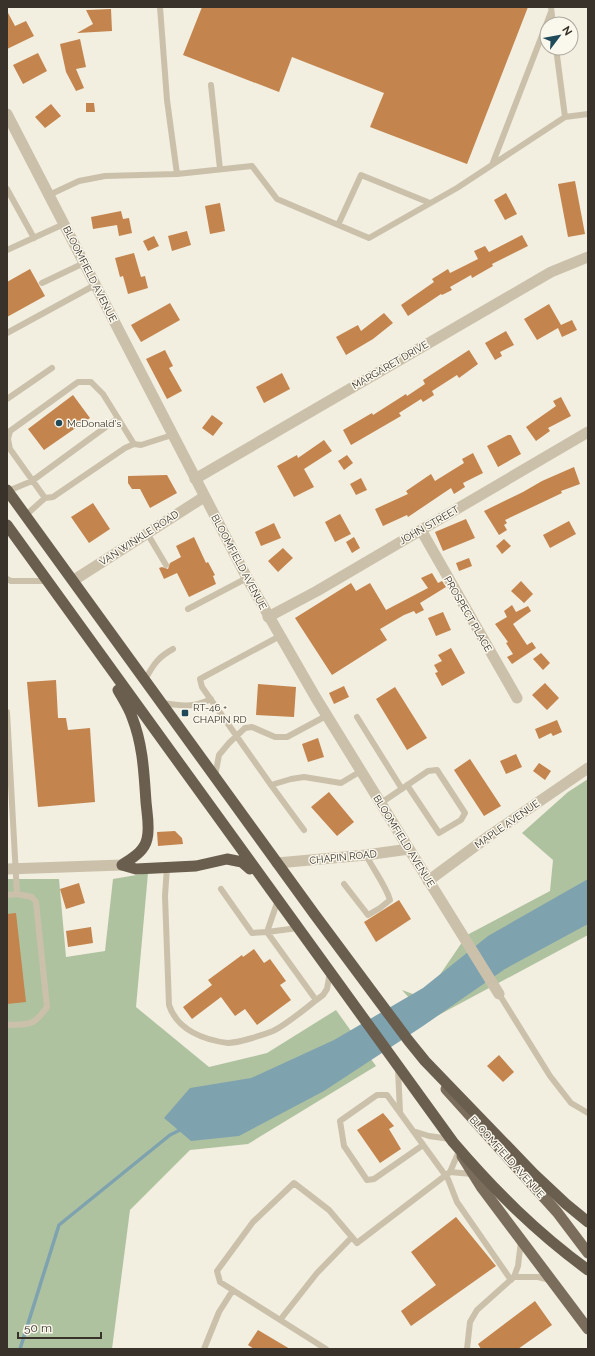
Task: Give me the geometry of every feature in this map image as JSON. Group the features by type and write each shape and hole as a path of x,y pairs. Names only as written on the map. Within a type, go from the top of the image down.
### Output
{"highway":[{"path":"8,490 373,994 408,1040 426,1062 534,1174 588,1222"},
{"path":"7,526 455,1144 516,1211 534,1228 588,1270"},
{"path":"99,654 132,716 139,737 143,759 148,827 147,839 136,856 122,865"},
{"path":"122,865 136,869 196,866 217,861 235,860 242,862 263,881"}],"main road":[{"name":"BLOOMFIELD AVENUE","path":"426,1062 453,1098 557,1212 588,1253"},
{"path":"455,1144 473,1174 521,1241 588,1329"}],"street":[{"name":"BLOOMFIELD AVENUE","path":"8,119 268,617 326,716 499,994"},
{"name":"MARGARET DRIVE","path":"195,479 551,272 588,257"},
{"name":"JOHN STREET","path":"268,617 317,591 588,432"},
{"name":"VAN WINKLE ROAD","path":"74,580 204,496"},
{"name":"PROSPECT PLACE","path":"421,530 517,698"},
{"name":"MAPLE AVENUE","path":"428,881 489,836 588,768"},
{"name":"CHAPIN ROAD","path":"278,863 366,855 409,849"},
{"path":"12,869 122,865"}],"lane":[{"path":"160,7 167,100 177,174"},
{"path":"492,165 551,9"},
{"path":"557,56 565,117"},
{"path":"211,85 220,169"},
{"path":"49,195 79,181 105,176 177,174 252,166 277,199 369,238 430,204 565,117 588,114"},
{"path":"338,225 361,175 430,204"},
{"path":"7,189 34,238"},
{"path":"7,250 64,224"},
{"path":"42,283 84,263"},
{"path":"7,333 95,285"},
{"path":"7,399 52,368"},
{"path":"45,498 10,449 8,438 10,431 78,382 91,382 103,394 134,444"},
{"path":"8,490 32,481 118,418"},
{"path":"26,515 45,498 53,497 134,444 141,445 172,435"},
{"path":"147,533 166,565"},
{"path":"188,609 247,578"},
{"path":"7,579 11,581 47,581"},
{"path":"280,636 200,679 202,687 304,830"},
{"path":"145,680 155,661 160,656 173,649"},
{"path":"162,703 180,706 199,706 211,700"},
{"path":"7,712 12,869 17,894"},
{"path":"215,776 219,755 229,742 245,728 252,727 275,736 287,737 326,716"},
{"path":"358,717 404,787 439,833 461,820 465,813 437,770 428,771 404,787 381,803"},
{"path":"271,785 291,778 304,777 341,783 361,771"},
{"path":"344,884 368,915 390,900 388,892 375,874 366,855"},
{"path":"167,867 164,896 169,1005 172,1014 194,1035 228,1043 273,1031 323,995 327,989 330,972"},
{"path":"221,889 252,933 298,928"},
{"path":"7,895 17,894 32,897 36,902 46,1007 40,1017 31,1024 7,1025"},
{"path":"267,932 278,900"},
{"path":"267,932 316,1000"},
{"path":"499,994 550,1076 571,1103 588,1113"},
{"path":"397,1064 400,1113"},
{"path":"423,1145 374,1179 367,1180 344,1146 340,1120 377,1095 386,1095 423,1145 448,1173 457,1202 513,1278"},
{"path":"326,1349 220,1282 217,1272 253,1222 294,1183 330,1210 357,1243 448,1173 455,1144 413,1131"},
{"path":"448,1173 473,1174"},
{"path":"280,1320 317,1273 352,1237"},
{"path":"467,1349 470,1322 477,1310 513,1278 518,1266 521,1241"},
{"path":"513,1278 538,1277 550,1280"},
{"path":"204,1349 219,1312 233,1290"}],"green space":[{"path":"588,779 588,935 430,1021 402,990 424,998 467,935 550,891 553,860 522,833 568,792"},
{"path":"148,873 136,1007 209,1067 267,1053 336,1010 376,1066 248,1144 190,1150 130,1210 112,1349 7,1349 7,879 59,879 66,957 105,951 113,879"}],"water":[{"path":"588,879 588,924 505,969 423,1026 324,1091 239,1136 191,1141 164,1118 190,1088 251,1078 334,1040 423,988 488,936"}],"building":[{"path":"202,7 528,7 467,164 370,127 384,93 292,57 279,92 183,55"},
{"path":"111,9 112,31 77,33 93,24 86,10"},
{"path":"7,11 15,26 26,21 34,36 7,49"},
{"path":"80,39 86,67 76,69 84,88 76,91 66,72 60,44"},
{"path":"38,53 47,71 23,84 13,65"},
{"path":"86,103 94,103 95,112 86,112"},
{"path":"51,104 61,116 45,128 35,117"},
{"path":"575,181 585,234 568,237 558,184"},
{"path":"506,193 517,214 505,220 494,200"},
{"path":"220,203 225,231 210,234 205,206"},
{"path":"121,211 123,219 129,218 132,233 119,236 117,225 93,229 91,217"},
{"path":"187,231 191,245 172,251 168,236"},
{"path":"522,235 528,246 492,264 493,266 472,278 471,275 450,287 452,290 442,295 441,294 408,316 401,305 434,282 432,279 448,269 450,273 478,259 474,251 485,246 489,252"},
{"path":"154,236 159,246 148,251 143,241"},
{"path":"134,253 141,277 145,276 148,288 128,294 123,276 120,277 115,258"},
{"path":"30,269 45,296 7,317 7,282"},
{"path":"170,303 180,320 141,342 131,325"},
{"path":"549,304 561,325 572,320 577,330 562,337 558,328 537,340 524,319"},
{"path":"384,313 393,323 373,339 346,355 336,337 358,325 361,331"},
{"path":"506,331 514,345 500,352 502,356 495,360 485,343"},
{"path":"165,350 173,366 169,368 182,391 167,399 146,359"},
{"path":"469,350 478,364 459,378 457,375 432,391 434,395 423,402 421,399 399,413 401,416 351,445 343,430 372,413 373,415 406,394 407,396 425,384 423,380"},
{"path":"282,373 290,389 264,403 256,387"},
{"name":"McDonald's","path":"73,395 90,418 44,450 28,429"},
{"path":"561,397 571,416 548,428 550,431 536,441 526,427 556,406 553,401"},
{"path":"212,415 223,423 213,436 202,428"},
{"path":"508,435 511,435 521,454 498,467 487,446"},
{"path":"324,440 332,451 304,469 314,487 294,497 277,466 297,455 298,458"},
{"path":"473,453 483,473 463,483 465,487 454,494 451,488 408,517 407,515 383,526 375,509 408,494 406,491 431,474 435,481 464,463 462,459"},
{"path":"347,455 353,463 344,470 338,461"},
{"path":"574,467 580,484 561,491 562,493 505,520 507,523 504,525 507,530 499,535 484,511 542,481"},
{"path":"167,475 177,493 150,508 140,489 132,489 128,483 128,476"},
{"path":"361,478 367,490 356,495 350,484"},
{"path":"93,503 110,529 89,543 71,517"},
{"path":"340,514 351,534 335,542 325,522"},
{"path":"466,519 475,538 443,551 435,532"},
{"path":"569,521 576,534 550,548 543,535"},
{"path":"274,523 281,538 261,546 255,532"},
{"path":"194,537 206,563 208,562 215,575 213,576 216,584 189,597 177,573 164,579 159,568 162,567 168,569 170,563 181,557 176,546"},
{"path":"354,537 360,548 352,553 346,542"},
{"path":"504,539 511,546 502,554 496,546"},
{"path":"283,548 293,558 278,572 268,561"},
{"path":"469,558 472,566 459,571 456,563"},
{"path":"432,573 438,583 442,581 446,587 420,603 424,610 416,614 414,611 404,615 380,629 387,640 332,675 295,618 351,583 356,591 370,583 386,610 428,588 421,578"},
{"path":"521,581 533,594 524,603 511,591"},
{"path":"512,605 516,612 528,606 531,611 513,624 527,645 532,642 536,648 512,664 507,657 513,654 506,643 508,642 495,624 507,617 504,611"},
{"path":"443,612 451,630 436,636 428,618"},
{"path":"451,648 465,673 442,686 435,673 438,672 434,665 442,661 438,655"},
{"path":"541,653 550,663 543,670 533,659"},
{"path":"56,680 58,718 66,718 68,730 90,728 95,802 38,807 27,682"},
{"path":"545,683 559,698 547,710 532,695"},
{"path":"258,684 296,687 294,717 256,715"},
{"path":"344,686 349,697 334,704 329,693"},
{"path":"395,687 427,738 407,750 376,699"},
{"path":"557,720 562,732 553,736 551,733 539,739 535,729"},
{"path":"318,738 324,757 308,762 302,744"},
{"path":"516,754 522,767 506,774 500,761"},
{"path":"470,759 501,806 484,816 454,770"},
{"path":"539,763 551,771 545,780 533,771"},
{"path":"329,792 354,822 337,836 311,807"},
{"path":"175,831 182,838 183,844 158,846 157,832"},
{"path":"79,883 85,903 66,909 60,889"},
{"path":"399,900 411,919 376,942 364,922"},
{"path":"16,913 26,1002 7,1004 7,914"},
{"path":"91,927 93,943 68,947 66,931"},
{"path":"254,949 264,963 270,959 286,981 280,985 291,1000 257,1025 245,1009 235,1016 221,997 192,1019 183,1007 212,985 208,980 242,955 243,957"},
{"path":"499,1055 514,1072 503,1082 487,1066"},
{"path":"383,1113 394,1126 389,1129 401,1149 380,1163 357,1130"},
{"path":"456,1217 496,1266 411,1326 401,1311 436,1285 411,1252"},
{"path":"535,1301 552,1325 518,1349 481,1349 478,1344"},
{"path":"258,1330 290,1349 254,1349 248,1345"}],"waterway":[{"path":"20,1349 59,1225 170,1135 182,1129"}],"place":[{"name":"McDonald's","path":"59,423"},
{"name":"RT-46 + CHAPIN RD","path":"185,713"}]}
